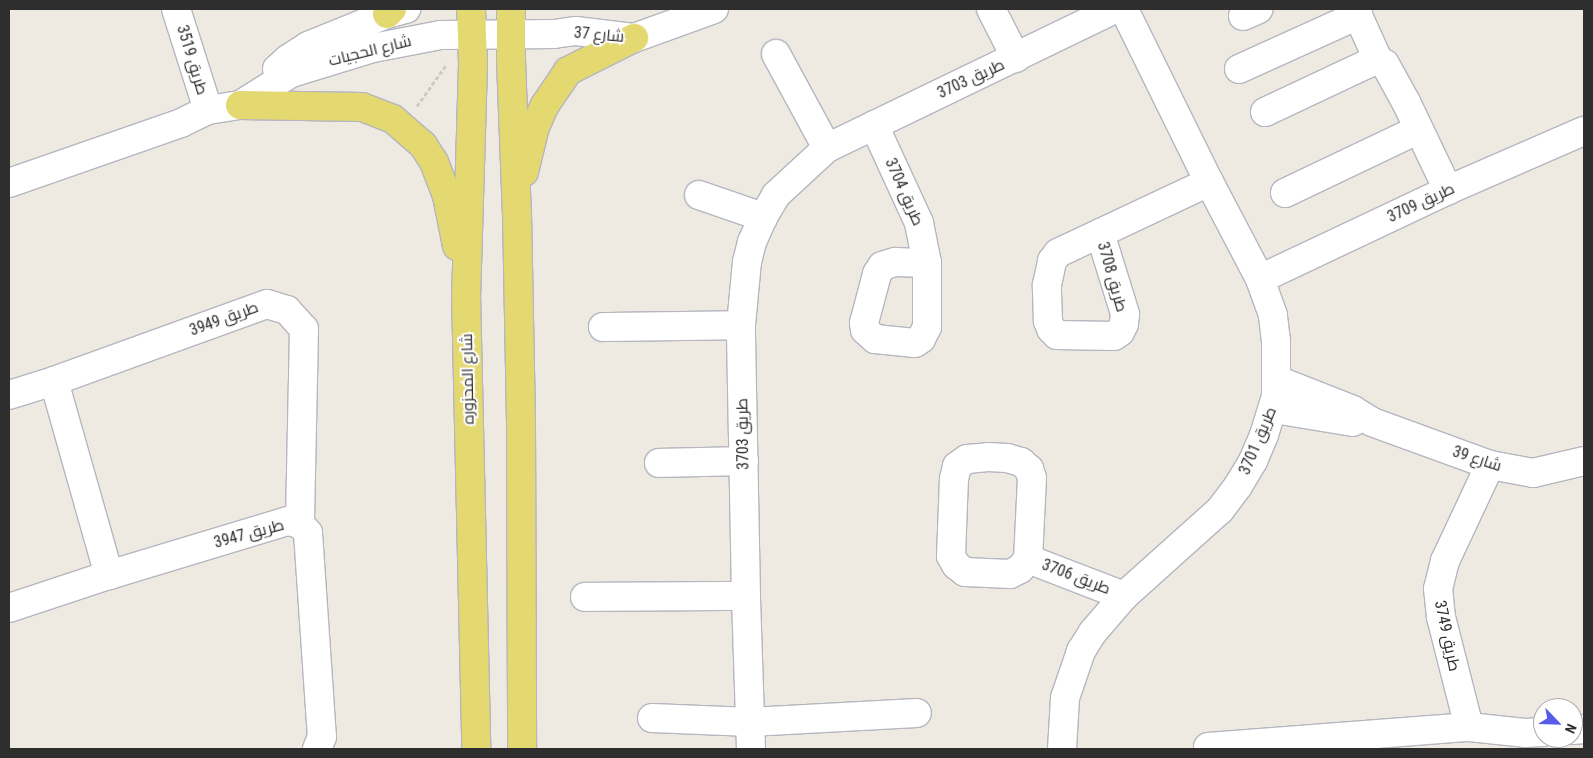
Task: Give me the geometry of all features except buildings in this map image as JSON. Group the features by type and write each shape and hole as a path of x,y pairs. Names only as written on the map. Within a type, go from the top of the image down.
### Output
{"main road":[{"name":"شارع المحزوره","path":"471,21 473,64 466,294 476,749"},
{"path":"511,21 521,423 522,749"},
{"path":"517,213 535,127 559,82 568,71 634,38"},
{"path":"240,105 362,107 393,119 402,126 423,145 434,162 447,196 466,294"}],"street":[{"name":"طريق 3519","path":"176,9 208,110"},
{"name":"شارع 37","path":"511,21 554,34 576,30 634,38 714,9"},
{"path":"991,9 1016,58"},
{"name":"طريق 3703","path":"751,749 741,325 747,262 752,242 763,216 776,195 827,148 1114,9"},
{"name":"طريق 3701","path":"1062,749 1065,698 1081,651 1093,632 1124,596 1220,510 1238,486 1253,461 1274,409 1277,380 1273,315 1260,279 1209,182 1124,9"},
{"name":"شارع الحجيات","path":"240,105 288,58 308,46 395,10"},
{"path":"1239,69 1357,12 1379,62 1389,68 1448,190"},
{"name":"شارع الحجيات","path":"9,184 181,123 208,110 240,105 292,73 320,63 424,37 471,21 511,21"},
{"path":"776,54 827,148"},
{"path":"1265,112 1367,64 1379,62"},
{"name":"طريق 3704","path":"874,124 920,223 927,263"},
{"path":"1285,193 1420,129"},
{"name":"طريق 3709","path":"1260,279 1448,190 1584,131"},
{"name":"طريق 3708","path":"1100,233 1209,182"},
{"path":"699,196 763,216"},
{"name":"طريق 3949","path":"9,395 54,381 267,304 287,310 304,329 300,524"},
{"path":"603,327 741,325"},
{"name":"شارع 39","path":"1277,380 1353,410 1372,422 1490,465 1533,473 1584,461"},
{"path":"54,381 109,575"},
{"name":"شارع 39","path":"1274,409 1340,420 1372,422"},
{"name":"طريق 3706","path":"1007,458 1021,462 1029,469 1032,478 1028,559 1020,569 1010,574 965,572 956,565 951,556 950,543 954,478 958,466 967,459 1007,458"},
{"path":"659,463 744,461"},
{"name":"طريق 3749","path":"1469,727 1441,617 1438,588 1445,561 1490,465"},
{"name":"طريق 3947","path":"9,608 109,575 288,521 300,524 308,533 322,737 317,749"},
{"name":"طريق 3706","path":"1028,559 1124,596"},
{"path":"585,597 746,596"},
{"path":"652,718 750,722 916,713"},
{"path":"1208,747 1469,727 1533,733"}],"path":[{"path":"402,126 450,59"}]}
